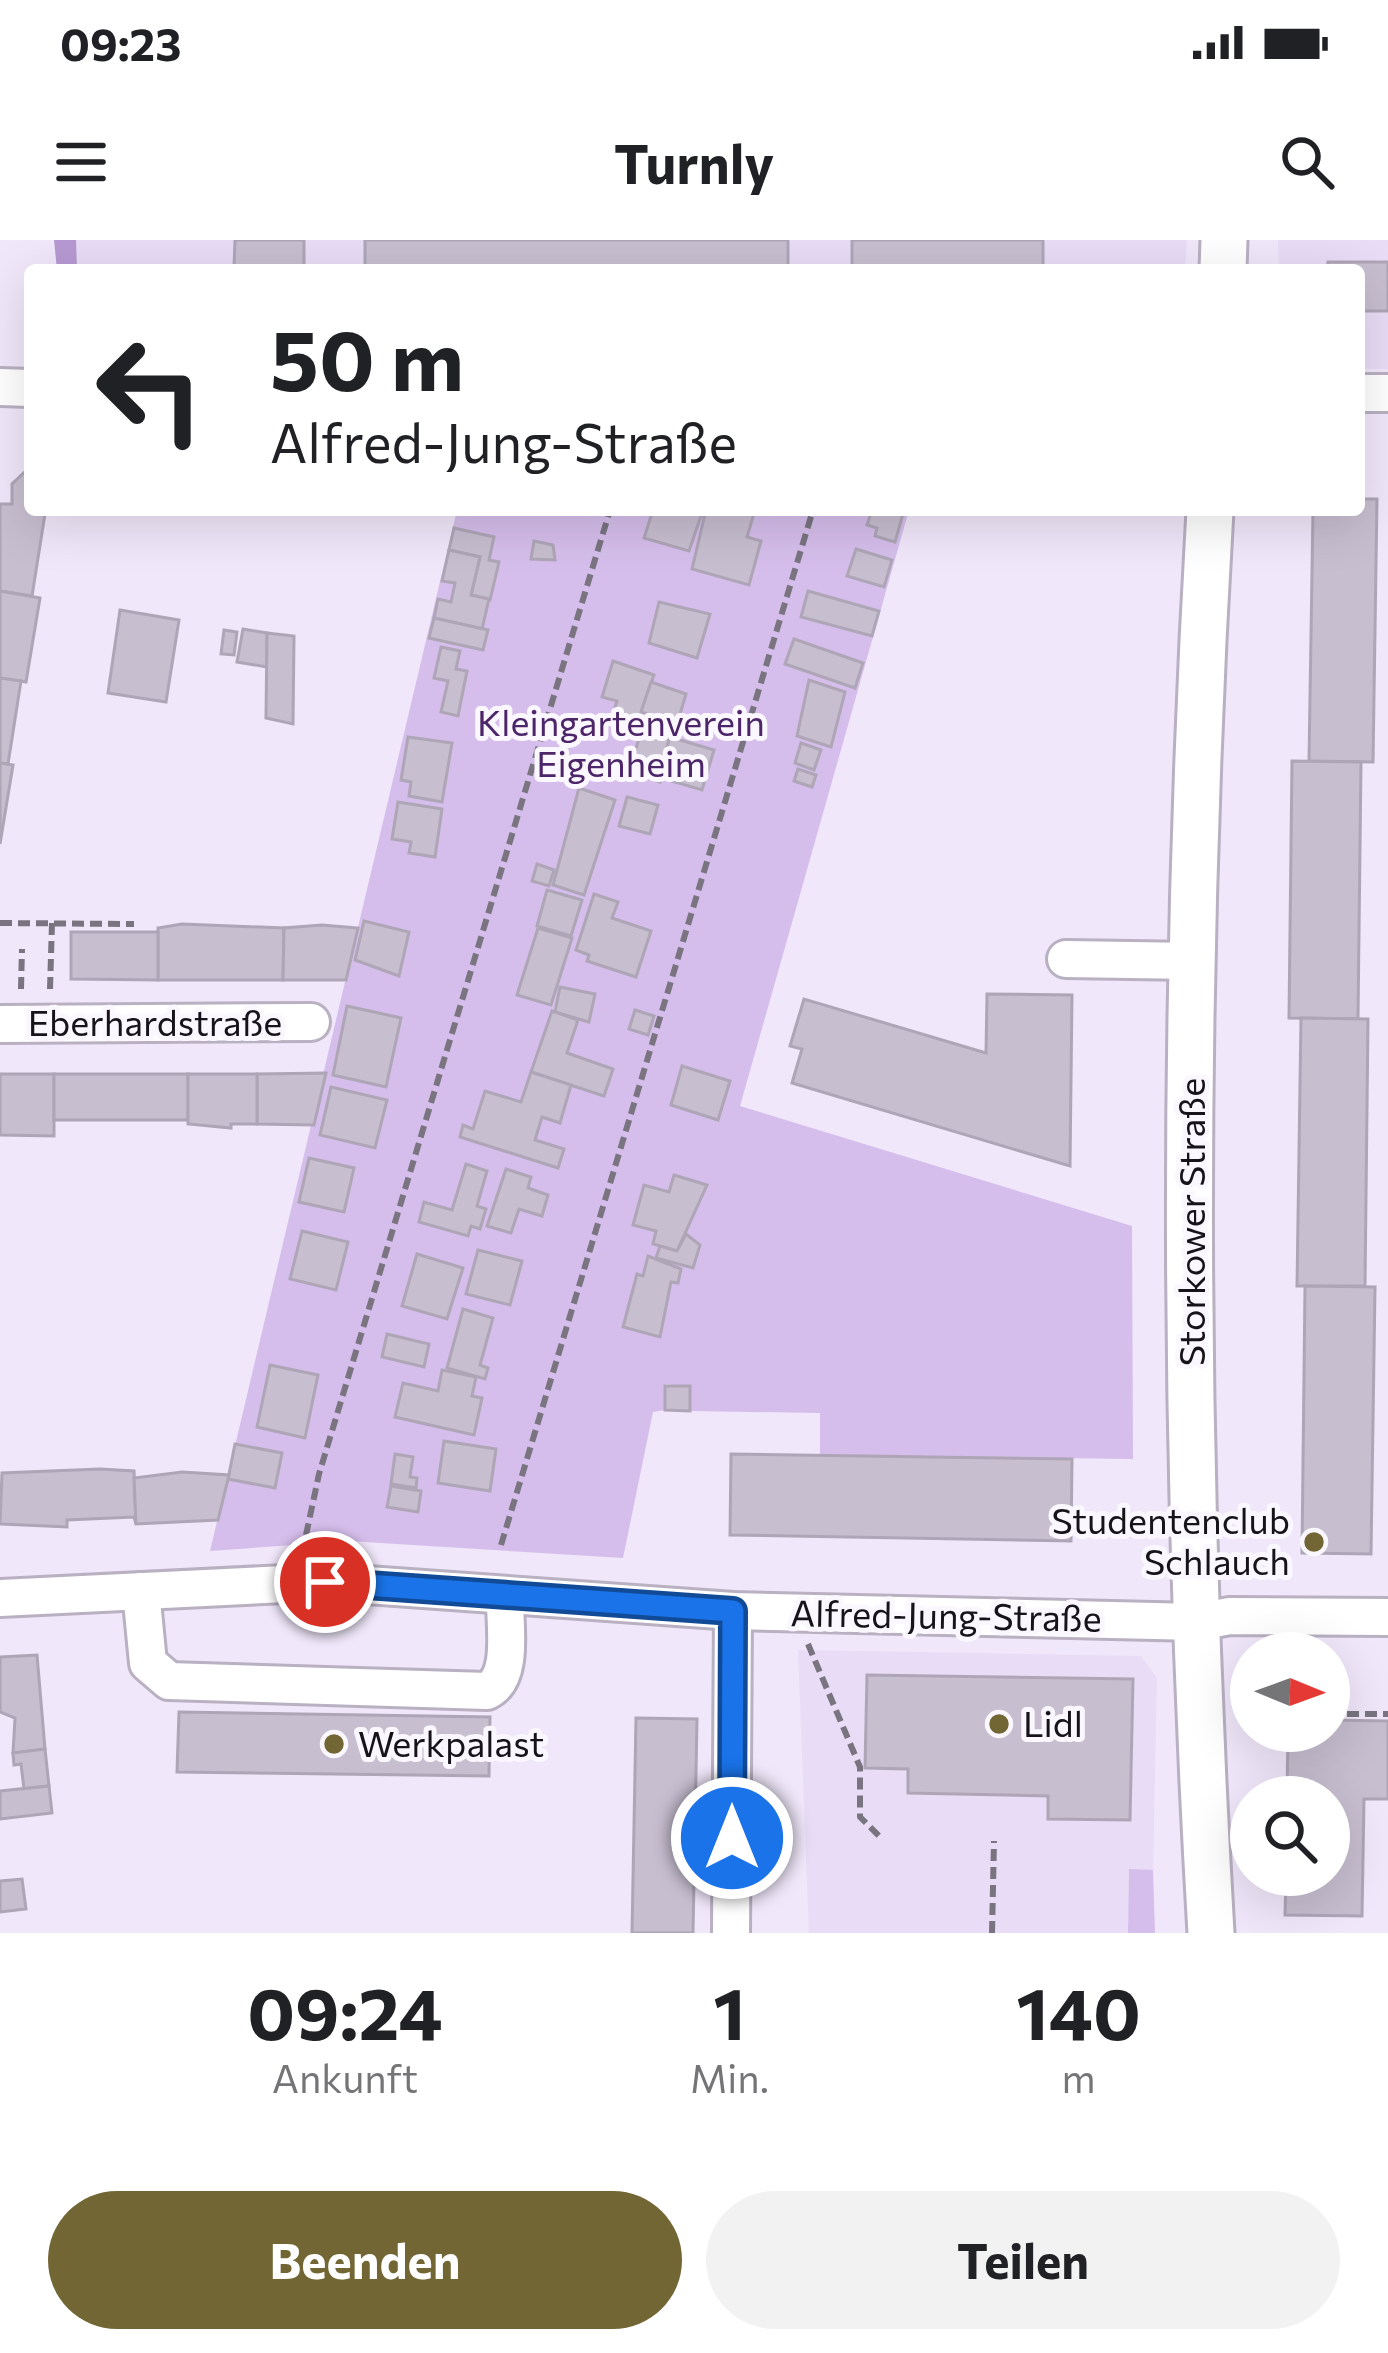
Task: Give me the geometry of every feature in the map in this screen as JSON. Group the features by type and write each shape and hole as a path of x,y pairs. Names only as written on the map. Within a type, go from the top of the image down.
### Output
{"main road":[{"name":"Storkower Straße","path":"1210,516 1194,961 1190,1379 1210,1933"}],"street":[{"path":"1066,959 1194,961"},
{"name":"Eberhardstraße","path":"0,1024 311,1022"},
{"name":"Alfred-Jung-Straße","path":"0,1598 325,1582 733,1611 1197,1622 1230,1616 1388,1617"},
{"path":"141,1591 148,1663 169,1681 487,1690 500,1683 504,1671 505,1595"},
{"path":"731,1933 733,1611"}],"path":[{"path":"306,1535 319,1474 608,516"},
{"path":"501,1546 811,516"},
{"path":"0,922 134,924"},
{"path":"50,989 52,923"},
{"path":"21,989 22,949"},
{"path":"808,1644 860,1767 860,1816 881,1838"},
{"path":"1350,1714 1388,1714"},
{"path":"992,1933 994,1841"}],"shaded area":[{"path":"54,240 76,240 77,264 56,264"},
{"path":"59,240 1187,240 1185,264 61,264"},
{"path":"1278,240 1388,240 1388,369 1365,369 1365,264 1279,264"},
{"path":"798,1650 1141,1656 1157,1678 1153,1870 1129,1870 1128,1933 809,1933"}],"green space":[{"name":"Kleingartenverein Eigenheim","path":"456,516 907,516 740,1106 1132,1226 1133,1459 820,1455 820,1413 690,1411 690,1387 666,1384 665,1410 653,1412 623,1558 348,1541 210,1551"},
{"path":"1129,1869 1153,1870 1155,1933 1128,1933"}],"building":[{"path":"235,240 304,240 304,264 234,264"},
{"path":"365,240 788,240 788,264 365,264"},
{"path":"852,240 1043,240 1043,264 852,264"},
{"path":"1388,262 1388,311 1365,311 1365,264 1328,264"},
{"path":"24,473 24,516 45,516 32,596 0,591 0,504 12,504 12,484"},
{"path":"1365,499 1377,499 1373,762 1309,761 1313,516 1365,516"},
{"path":"651,516 701,516 689,551 644,538"},
{"path":"705,516 753,516 747,537 761,541 749,585 692,569"},
{"path":"870,516 902,516 895,542 875,536 877,528 867,525"},
{"path":"454,528 494,537 489,560 499,562 490,600 471,595 480,557 449,550"},
{"path":"534,541 553,545 555,560 531,559"},
{"path":"856,549 892,560 884,587 847,576"},
{"path":"449,550 480,557 471,595 489,599 482,629 434,618 438,599 451,602 455,583 442,581"},
{"path":"0,591 40,598 26,682 0,678"},
{"path":"808,591 879,611 872,636 801,617"},
{"path":"659,602 710,614 697,658 649,643"},
{"path":"120,610 179,620 166,702 108,693"},
{"path":"434,618 488,630 483,650 429,638"},
{"path":"243,629 267,633 267,667 237,662"},
{"path":"224,630 237,632 234,655 221,654"},
{"path":"267,633 294,636 293,724 266,718"},
{"path":"794,639 863,663 855,688 785,664"},
{"path":"441,647 460,651 456,669 467,671 458,716 441,712 448,681 434,678"},
{"path":"613,661 654,675 636,727 611,719 617,701 602,697"},
{"path":"0,678 21,681 8,764 0,763"},
{"path":"809,680 845,692 831,747 797,736"},
{"path":"651,682 686,694 677,724 641,712"},
{"path":"643,725 670,734 660,782 629,772"},
{"path":"408,737 452,743 442,802 409,796 411,782 401,780"},
{"path":"670,737 714,750 702,790 658,777"},
{"path":"801,743 821,750 814,770 795,763"},
{"path":"1292,761 1361,762 1358,1019 1289,1018"},
{"path":"0,763 13,765 0,844"},
{"path":"798,769 816,775 812,787 794,781"},
{"path":"579,788 615,800 584,895 553,885"},
{"path":"627,797 658,805 650,834 619,826"},
{"path":"398,802 442,809 435,857 409,853 411,842 392,839"},
{"path":"537,864 554,870 549,886 532,881"},
{"path":"547,890 582,900 571,936 537,926"},
{"path":"594,894 618,902 612,918 651,931 636,977 587,961 589,955 576,950"},
{"path":"364,921 409,932 399,976 355,960"},
{"path":"182,924 284,928 283,980 158,980 158,928"},
{"path":"284,928 358,928 346,980 283,980"},
{"path":"538,928 572,938 551,1005 517,995"},
{"path":"71,932 158,932 158,980 71,979"},
{"path":"560,987 595,994 589,1022 555,1012"},
{"path":"987,994 1072,995 1070,1166 792,1083 802,1049 790,1046 804,999 986,1053"},
{"path":"347,1006 401,1018 386,1087 333,1075"},
{"path":"635,1010 654,1016 648,1035 629,1029"},
{"path":"552,1011 578,1020 567,1053 613,1069 604,1096 531,1072"},
{"path":"1301,1018 1368,1019 1365,1286 1297,1286"},
{"path":"682,1066 730,1081 718,1120 671,1105"},
{"path":"531,1072 571,1085 560,1123 542,1117 535,1140 564,1149 558,1168 460,1137 463,1125 473,1129 485,1091 521,1102"},
{"path":"326,1073 314,1125 257,1124 257,1074"},
{"path":"0,1074 54,1074 54,1136 0,1135"},
{"path":"54,1074 188,1074 188,1120 54,1120"},
{"path":"188,1074 257,1074 257,1124 231,1124 231,1128 188,1124"},
{"path":"331,1087 387,1100 375,1148 320,1135"},
{"path":"309,1158 354,1168 344,1212 299,1202"},
{"path":"466,1164 487,1171 477,1206 486,1209 480,1229 471,1226 468,1236 419,1222 424,1202 452,1210"},
{"path":"506,1169 531,1177 528,1188 548,1195 542,1216 519,1209 511,1233 487,1226"},
{"path":"674,1175 707,1185 677,1251 653,1244 656,1231 633,1225 644,1185 669,1192"},
{"path":"302,1231 348,1242 336,1290 290,1279"},
{"path":"686,1234 700,1245 693,1268 656,1258 660,1246 677,1251"},
{"path":"478,1250 522,1261 510,1305 466,1294"},
{"path":"417,1254 463,1268 447,1319 402,1306"},
{"path":"648,1256 681,1269 678,1283 671,1282 660,1337 623,1327 637,1274 643,1276"},
{"path":"1305,1286 1375,1287 1371,1554 1302,1553"},
{"path":"463,1309 493,1318 480,1365 488,1368 485,1379 447,1368"},
{"path":"387,1334 429,1344 424,1367 382,1357"},
{"path":"270,1365 318,1375 305,1438 257,1427"},
{"path":"442,1370 476,1377 472,1396 482,1398 474,1435 395,1417 403,1383 438,1391"},
{"path":"665,1386 690,1386 690,1411 665,1410"},
{"path":"444,1441 496,1449 490,1491 438,1483"},
{"path":"235,1444 282,1453 275,1488 228,1479"},
{"path":"395,1454 413,1457 410,1477 417,1478 416,1488 391,1484"},
{"path":"731,1454 1072,1459 1071,1541 730,1535"},
{"path":"134,1471 136,1524 134,1517 67,1520 67,1527 0,1524 2,1473"},
{"path":"182,1472 229,1475 218,1520 136,1524 134,1478"},
{"path":"391,1486 421,1491 418,1512 387,1507"},
{"path":"37,1655 45,1749 13,1753 15,1718 0,1712 0,1657"},
{"name":"Lidl","path":"867,1675 1133,1679 1130,1820 1048,1819 1048,1796 908,1793 908,1769 865,1768"},
{"name":"Werkpalast","path":"179,1712 490,1717 489,1776 177,1772"},
{"path":"636,1718 697,1719 693,1933 632,1933"},
{"path":"1350,1720 1388,1721 1388,1799 1364,1799 1362,1916 1285,1915 1285,1896 1350,1896 1350,1776 1287,1776 1288,1752 1350,1752"},
{"path":"45,1749 49,1786 24,1789 21,1764 14,1765 13,1753"},
{"path":"49,1786 52,1813 0,1819 0,1791"},
{"path":"22,1879 26,1909 0,1912 0,1881"}],"place":[{"name":"Studentenclub Schlauch","path":"1314,1542"},
{"name":"Lidl","path":"999,1724"},
{"name":"Werkpalast","path":"334,1744"}],"route":[{"path":"325,1582 733,1611 732,1838"}]}
